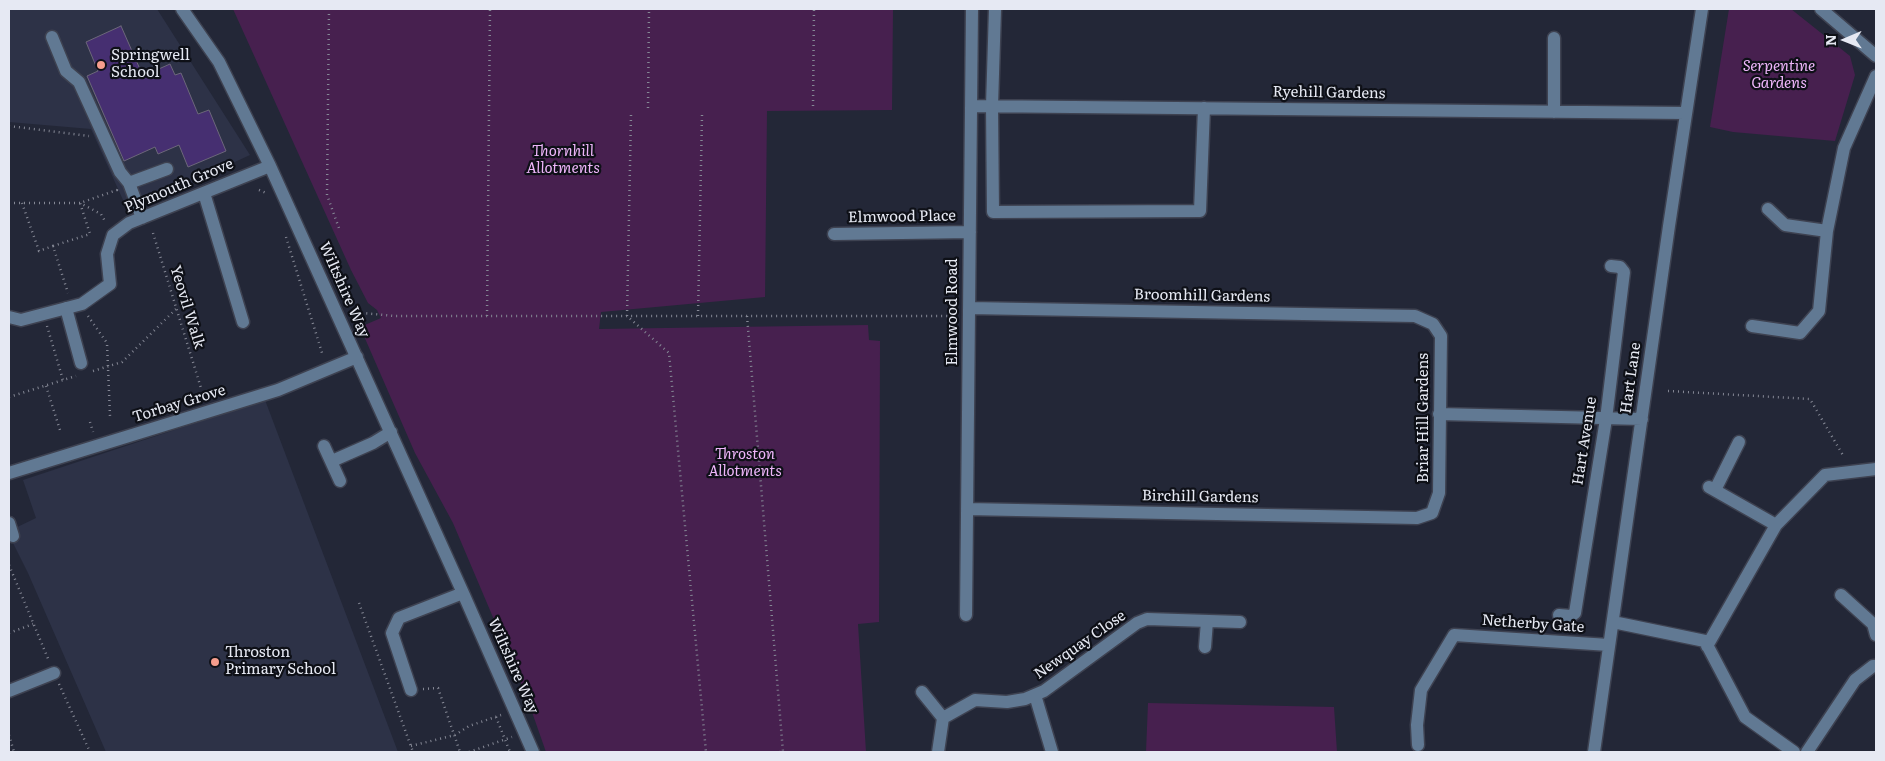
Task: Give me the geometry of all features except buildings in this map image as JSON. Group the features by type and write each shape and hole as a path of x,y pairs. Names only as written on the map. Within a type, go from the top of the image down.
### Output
{"street":[{"name":"Wiltshire Way","path":"182,9 219,62 270,166 463,592 533,752"},
{"name":"Elmwood Road","path":"966,615 972,9"},
{"path":"995,9 992,106 993,212 1200,212 1204,108"},
{"name":"Hart Lane","path":"1594,752 1702,9"},
{"path":"1821,9 1876,56"},
{"path":"52,37 66,71 79,82 120,172 129,183 142,218"},
{"path":"1554,38 1554,112"},
{"path":"1752,326 1800,332 1819,311 1827,230 1844,148 1876,76"},
{"name":"Ryehill Gardens","path":"971,106 1686,113"},
{"name":"Plymouth Grove","path":"113,235 129,223 270,166"},
{"path":"129,183 167,169"},
{"path":"204,193 243,322"},
{"path":"1768,210 1784,225 1827,230"},
{"name":"Elmwood Place","path":"834,234 970,232"},
{"path":"9,317 21,320 82,304 110,284 107,254 113,235"},
{"name":"Hart Avenue","path":"1559,615 1571,616 1575,613 1606,419 1624,272 1620,267 1611,266"},
{"path":"69,308 84,370"},
{"name":"Broomhill Gardens","path":"969,312 1415,316 1433,324"},
{"name":"Briar Hill Gardens","path":"1432,513 1439,492 1440,336 1433,324"},
{"name":"Torbay Grove","path":"9,473 278,390 356,357"},
{"path":"1439,414 1642,419"},
{"path":"332,461 391,432"},
{"path":"1739,442 1712,489 1776,525"},
{"path":"324,446 340,481"},
{"path":"1708,646 1776,525 1825,475 1876,469"},
{"name":"Birchill Gardens","path":"967,509 1417,518 1432,513"},
{"path":"9,523 13,536"},
{"path":"411,690 392,633 399,618 463,592"},
{"path":"1841,595 1873,624 1876,635"},
{"name":"Newquay Close","path":"943,718 975,700 1007,702 1025,699 1044,691 1137,623 1147,619 1240,622"},
{"path":"1205,647 1207,621"},
{"path":"1612,622 1705,642 1746,717 1794,752"},
{"name":"Netherby Gate","path":"1418,745 1417,724 1421,690 1454,635 1609,645"},
{"path":"1807,752 1855,680 1875,666"},
{"path":"9,692 54,673"},
{"path":"922,692 943,718 938,752"},
{"path":"1035,695 1052,752"}],"path":[{"path":"329,9 327,195 340,230"},
{"path":"487,316 490,9"},
{"path":"648,108 649,9"},
{"path":"812,106 814,9"},
{"path":"631,115 627,316 669,353 706,752"},
{"path":"698,316 702,116"},
{"path":"9,126 91,136"},
{"path":"9,203 80,203 117,190 113,184"},
{"path":"259,190 273,196"},
{"path":"22,203 39,251 90,234 80,203"},
{"path":"80,203 101,214 113,235"},
{"name":"Yeovil Walk","path":"153,233 201,388"},
{"path":"284,233 322,353"},
{"path":"54,246 69,308"},
{"path":"9,397 63,380 84,370 122,362 176,309"},
{"path":"341,321 363,313 394,316 747,316 969,312"},
{"path":"44,314 63,380"},
{"path":"86,314 107,343 110,416"},
{"path":"747,316 783,752 776,752"},
{"path":"46,386 60,430"},
{"path":"1668,391 1810,399 1844,457"},
{"path":"359,603 413,752"},
{"path":"9,633 33,624"},
{"path":"438,688 460,752"},
{"path":"411,746 454,735 469,726 515,710"},
{"path":"496,717 510,752"},
{"path":"469,752 524,733"},
{"path":"9,735 14,752"}],"shaded area":[{"name":"Springwell School","path":"9,9 157,9 250,155 128,211 91,129 9,122"},
{"name":"Throston Primary School","path":"265,400 398,752 106,752 28,573 9,535 9,531 36,518 23,480"}],"green space":[{"path":"233,9 893,9 892,110 767,111 765,297 601,312 599,329 868,325 869,340 880,341 879,622 858,624 866,752 546,752 526,695 453,523 415,453 360,327 381,318 377,310 368,303 351,270"},
{"name":"Serpentine Gardens","path":"1729,9 1791,9 1850,56 1855,75 1835,141 1733,132 1710,127"},
{"path":"1148,703 1334,707 1337,752 1146,752"}],"place":[{"name":"Springwell School","path":"101,65"},
{"name":"Throston Primary School","path":"215,662"}],"park label":[{"name":"Thornhill Allotments","path":"563,160"},
{"name":"Throston Allotments","path":"745,464"}]}
